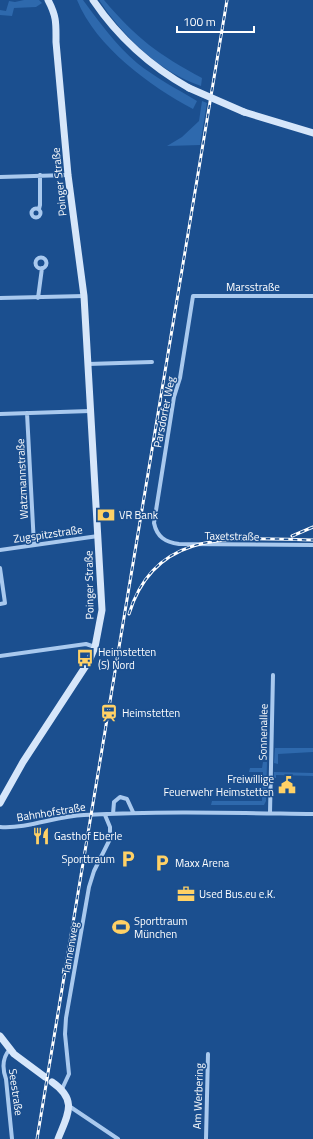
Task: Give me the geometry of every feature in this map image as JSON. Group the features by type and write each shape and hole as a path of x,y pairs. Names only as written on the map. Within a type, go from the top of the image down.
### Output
{"street":[{"name":"Poinger Straße","path":"0,803 23,762 81,675 95,647 100,625 102,604 84,296 68,175 56,42 57,22 55,13 48,0"},
{"path":"93,0 109,22 134,49 158,69 189,88 244,112 313,133"},
{"path":"39,209 40,175"},
{"path":"0,177 68,175"},
{"path":"38,298 42,268"},
{"path":"0,298 84,296"},
{"name":"Marsstraße","path":"193,296 313,296"},
{"name":"Parsdorfer Weg","path":"156,532 154,523 173,401 180,378 193,296"},
{"path":"88,364 152,362"},
{"path":"0,414 90,411"},
{"name":"Watzmannstraße","path":"27,413 34,545"},
{"name":"Taxetstraße","path":"156,532 166,541 179,544 313,545"},
{"name":"Zugspitzstraße","path":"0,550 98,536"},
{"path":"0,568 5,603 0,604"},
{"path":"0,656 86,644 95,647"},
{"name":"Sonnenallee","path":"270,813 273,675"},
{"path":"113,814 114,802 120,797 127,799 133,812"},
{"name":"Bahnhofstraße","path":"0,827 13,827 84,815 105,815 133,812 313,814"},
{"name":"Tannenweg","path":"62,1089 69,1074 65,1034 66,1018 89,887 94,871 110,840 110,828 105,815"},
{"path":"0,1036 10,1049 25,1063 45,1077"},
{"name":"Seestraße","path":"10,1049 4,1058 1,1071 6,1079 12,1139"},
{"name":"Am Werbering","path":"206,1139 208,1054"},
{"path":"52,1082 62,1089 69,1106 68,1114 58,1139"},
{"path":"69,1106 72,1106 118,1139"}],"shaded area":[{"path":"24,0 39,0 42,3 36,7 14,8 12,16 0,15 0,10 6,11 9,1 15,2"},
{"path":"77,0 83,0 115,41 137,63 197,101 193,109 159,89 126,64 97,34"},
{"path":"99,0 104,0 127,25 149,45 202,78 201,86 171,72 143,51 119,27"},
{"path":"202,101 207,103 200,145 167,146 182,137 199,121"},
{"path":"275,748 313,748 313,752 278,754 278,764 274,763"},
{"path":"263,762 267,762 266,801 264,805 211,805 212,801 262,801 263,772 249,772 250,768 262,768"},
{"path":"274,772 313,773 313,776 276,775 276,778 274,778"}],"railway":[{"path":"37,1139 227,0"},
{"path":"292,536 313,527"},
{"path":"129,614 142,585 159,565 180,551 203,543 229,540 313,540"}],"place":[{"name":"VR Bank","path":"106,515"},
{"name":"Heimstetten (S) Nord","path":"85,658"},
{"name":"Heimstetten","path":"109,713"},
{"name":"Freiwillige Feuerwehr Heimstetten","path":"287,785"},
{"name":"Gasthof Eberle","path":"41,836"},
{"name":"Sporttraum","path":"128,859"},
{"name":"Maxx Arena","path":"162,863"},
{"name":"Used Bus.eu e.K.","path":"186,894"},
{"name":"Sporttraum München","path":"121,927"}]}
